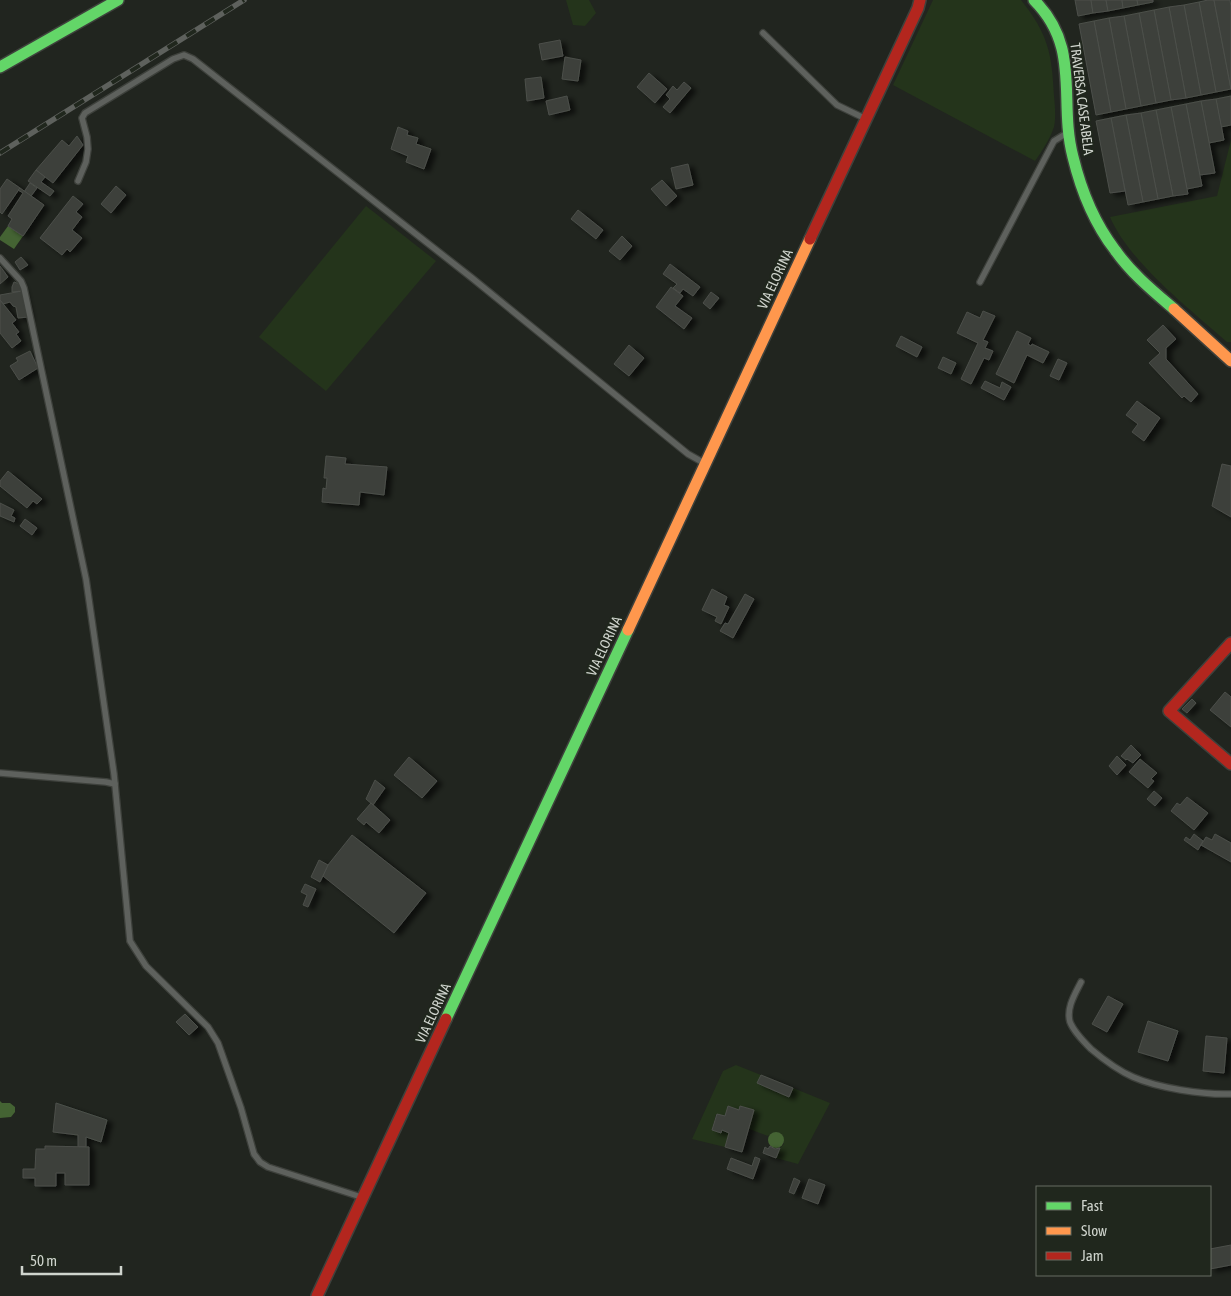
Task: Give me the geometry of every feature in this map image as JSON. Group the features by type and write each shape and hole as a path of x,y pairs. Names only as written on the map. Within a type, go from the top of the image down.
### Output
{"main road":[{"path":"0,67 118,0"},
{"name":"TRAVERSA CASE ABELA","path":"1034,0 1056,27 1064,57 1068,132 1072,156 1081,184 1096,217 1115,251 1139,277 1231,360"},
{"name":"VIA ELORINA","path":"317,1296 921,3"},
{"path":"1231,643 1169,710 1231,764"}],"lane":[{"path":"763,33 837,105 866,119"},
{"path":"78,181 87,155 87,137 82,118 85,113 173,58 184,56 193,59 472,278 688,454 705,464"},
{"path":"980,282 1054,141 1068,132"},
{"path":"0,258 21,280 24,288 86,579 115,784 130,941 146,966 208,1028 218,1043 241,1108 254,1154 260,1162 268,1168 363,1197"},
{"path":"0,773 115,784"},
{"path":"1081,982 1070,1003 1070,1021 1081,1040 1106,1062 1133,1077 1169,1087 1199,1092 1231,1094"}],"shaded area":[{"path":"566,0 589,0 596,13 585,26 573,25"},
{"path":"933,0 1021,0 1037,23 1043,34 1050,56 1055,116 1054,127 1050,136 1035,161 893,85"},
{"path":"1231,140 1231,342 1227,342 1146,268 1119,234 1110,217 1217,196"},
{"path":"366,206 436,261 326,391 259,337"},
{"path":"8,226 23,236 14,249 0,240"},
{"path":"736,1065 761,1075 758,1084 789,1097 793,1088 830,1103 798,1164 776,1158 784,1144 782,1134 775,1132 768,1136 749,1129 754,1110 740,1106 739,1110 728,1106 725,1116 716,1114 712,1130 720,1133 722,1130 729,1133 725,1147 692,1139 723,1071"},
{"path":"0,1101 2,1103 10,1103 15,1107 15,1112 11,1117 0,1118"},
{"path":"773,1132 779,1132 784,1137 782,1146 773,1148 768,1143 768,1137"}],"building":[{"path":"1075,0 1091,0 1093,13 1078,16"},
{"path":"1091,0 1106,0 1108,11 1093,13"},
{"path":"1106,0 1122,0 1123,8 1108,11"},
{"path":"1122,0 1137,0 1138,5 1123,8"},
{"path":"1137,0 1153,0 1153,2 1138,5"},
{"path":"1214,0 1231,89 1216,92 1199,2"},
{"path":"1214,0 1230,0 1231,89"},
{"path":"1199,2 1216,92 1201,95 1184,5"},
{"path":"1184,5 1201,95 1186,98 1169,7"},
{"path":"1169,7 1186,98 1171,100 1154,10"},
{"path":"1154,10 1171,100 1156,103 1139,13"},
{"path":"1139,13 1156,103 1141,106 1124,16"},
{"path":"1124,16 1141,106 1126,109 1109,18"},
{"path":"1109,18 1126,109 1111,112 1094,21"},
{"path":"1094,21 1111,112 1096,115 1079,24"},
{"path":"560,40 563,56 542,60 539,44"},
{"path":"565,57 581,60 578,81 562,79"},
{"path":"649,73 667,89 655,103 637,87"},
{"path":"541,77 544,98 527,101 525,79"},
{"path":"684,82 691,88 670,113 663,107 670,99 666,95 673,86 677,90"},
{"path":"567,96 570,110 549,115 546,101"},
{"path":"1231,96 1231,125 1221,127 1216,99"},
{"path":"1216,99 1224,140 1209,143 1201,101"},
{"path":"1201,101 1215,173 1200,175 1186,104"},
{"path":"1186,104 1202,186 1187,189 1171,107"},
{"path":"1171,107 1188,194 1173,196 1156,110"},
{"path":"1156,110 1173,196 1158,199 1141,113"},
{"path":"1141,113 1158,199 1143,202 1126,115"},
{"path":"1126,115 1143,202 1128,205 1111,118"},
{"path":"1111,118 1125,191 1110,193 1096,121"},
{"path":"398,127 408,131 407,135 418,138 416,144 431,149 424,169 406,162 408,156 391,149"},
{"path":"77,136 83,145 53,183 36,170 62,140 69,146"},
{"path":"688,164 693,185 676,189 671,168"},
{"path":"36,170 45,177 41,182 54,191 50,196 28,181"},
{"path":"7,179 20,188 2,214 0,212 0,189"},
{"path":"662,180 677,196 666,206 651,189"},
{"path":"30,183 37,188 31,196 24,192"},
{"path":"116,186 126,195 111,213 101,204"},
{"path":"20,188 44,205 23,236 8,226 12,219 8,216 23,193 18,190"},
{"path":"73,196 83,204 76,212 82,217 72,230 82,238 70,252 67,249 62,255 40,238"},
{"path":"578,210 603,230 596,239 571,219"},
{"path":"622,236 632,246 620,260 609,251"},
{"path":"21,257 28,265 20,270 15,262"},
{"path":"670,264 700,287 693,296 683,289 680,293 673,288 677,284 663,274"},
{"path":"0,266 8,277 0,284"},
{"path":"14,282 20,284 22,291 12,292"},
{"path":"671,287 683,296 675,306 692,318 684,329 656,307"},
{"path":"22,291 28,317 18,318 16,307 10,302 3,304 0,300 0,295"},
{"path":"711,292 719,298 710,309 703,303"},
{"path":"0,300 16,320 12,323 19,332 16,334 21,341 12,348 0,333"},
{"path":"983,311 995,316 983,340 988,342 985,348 993,351 989,360 984,358 971,384 961,379 978,343 957,333 967,312 980,318"},
{"path":"1163,325 1176,339 1166,348 1166,359 1198,394 1191,402 1184,396 1182,398 1149,363 1160,353 1147,340"},
{"path":"1017,331 1031,338 1028,344 1031,346 1032,344 1049,352 1043,363 1027,355 1014,383 996,374"},
{"path":"901,336 922,347 917,357 896,346"},
{"path":"629,345 644,358 629,376 614,364"},
{"path":"30,351 38,368 19,380 10,366 18,361 16,358"},
{"path":"943,357 956,363 951,374 938,368"},
{"path":"1058,359 1067,363 1059,380 1050,376"},
{"path":"985,381 1000,388 1002,382 1011,387 1004,400 981,388"},
{"path":"1137,401 1160,418 1144,441 1132,432 1138,424 1126,415"},
{"path":"326,456 346,458 345,464 387,467 384,495 360,492 359,505 322,502 323,488 326,489 327,478 324,478"},
{"path":"1222,464 1231,466 1231,517 1212,506"},
{"path":"8,471 42,499 37,504 33,501 27,508 0,486 0,481"},
{"path":"0,503 14,510 11,516 15,518 14,522 0,516"},
{"path":"25,519 37,528 32,535 20,526"},
{"path":"712,589 727,597 724,605 729,607 721,624 715,621 717,617 702,610"},
{"path":"745,594 754,599 733,638 720,631 725,623 728,624"},
{"path":"1225,692 1231,697 1231,727 1210,710"},
{"path":"1192,699 1196,703 1187,713 1182,709"},
{"path":"1131,745 1141,755 1133,763 1121,756"},
{"path":"1117,756 1126,765 1117,775 1109,766"},
{"path":"409,757 437,781 422,798 394,775"},
{"path":"1140,759 1157,773 1151,779 1154,781 1148,788 1129,772"},
{"path":"375,780 385,788 373,805 366,799"},
{"path":"1154,791 1162,798 1155,806 1147,799"},
{"path":"1187,797 1208,813 1194,830 1171,811 1177,803 1180,805"},
{"path":"371,803 390,820 379,833 366,822 364,825 357,819"},
{"path":"1194,834 1203,841 1198,850 1184,840 1186,837 1190,840"},
{"path":"1215,834 1231,843 1231,862 1201,845 1206,837 1212,840"},
{"path":"352,835 426,893 394,933 323,876 328,865"},
{"path":"319,860 328,865 320,882 311,877"},
{"path":"305,884 316,889 308,907 303,905 307,895 301,892"},
{"path":"1108,996 1123,1004 1107,1032 1092,1024"},
{"path":"185,1014 198,1027 189,1035 176,1022"},
{"path":"1148,1021 1178,1031 1168,1061 1138,1052"},
{"path":"1206,1036 1227,1038 1224,1073 1203,1071"},
{"path":"761,1075 793,1088 789,1097 757,1083"},
{"path":"56,1103 107,1120 101,1142 86,1137 86,1147 78,1147 78,1135 53,1132"},
{"path":"728,1106 739,1110 740,1106 754,1110 742,1152 725,1147 729,1133 722,1130 721,1133 712,1130 717,1114 725,1116"},
{"path":"45,1146 89,1147 89,1185 65,1185 65,1173 56,1173 56,1186 35,1186 35,1178 23,1178 23,1169 35,1169 36,1149 45,1149"},
{"path":"770,1146 775,1149 780,1148 776,1158 763,1153 765,1147 768,1149"},
{"path":"755,1157 760,1159 753,1179 727,1169 731,1158 752,1166"},
{"path":"794,1178 800,1181 794,1194 789,1192"},
{"path":"809,1179 825,1185 818,1204 802,1198"},
{"path":"1231,1245 1231,1265 1211,1269 1211,1249"}],"railway":[{"path":"0,153 244,0"}],"traffic: fast":[{"path":"0,67 118,0"},
{"path":"1034,0 1049,18 1058,37 1066,75 1069,136 1076,169 1090,206 1101,229 1121,258 1174,309"},
{"path":"446,1019 628,630"}],"traffic: slow":[{"path":"628,630 810,239"},
{"path":"1174,309 1231,361"}],"traffic: jam":[{"path":"810,239 918,8 920,0"},
{"path":"1231,643 1169,711 1231,764"},
{"path":"317,1296 446,1019"}]}
